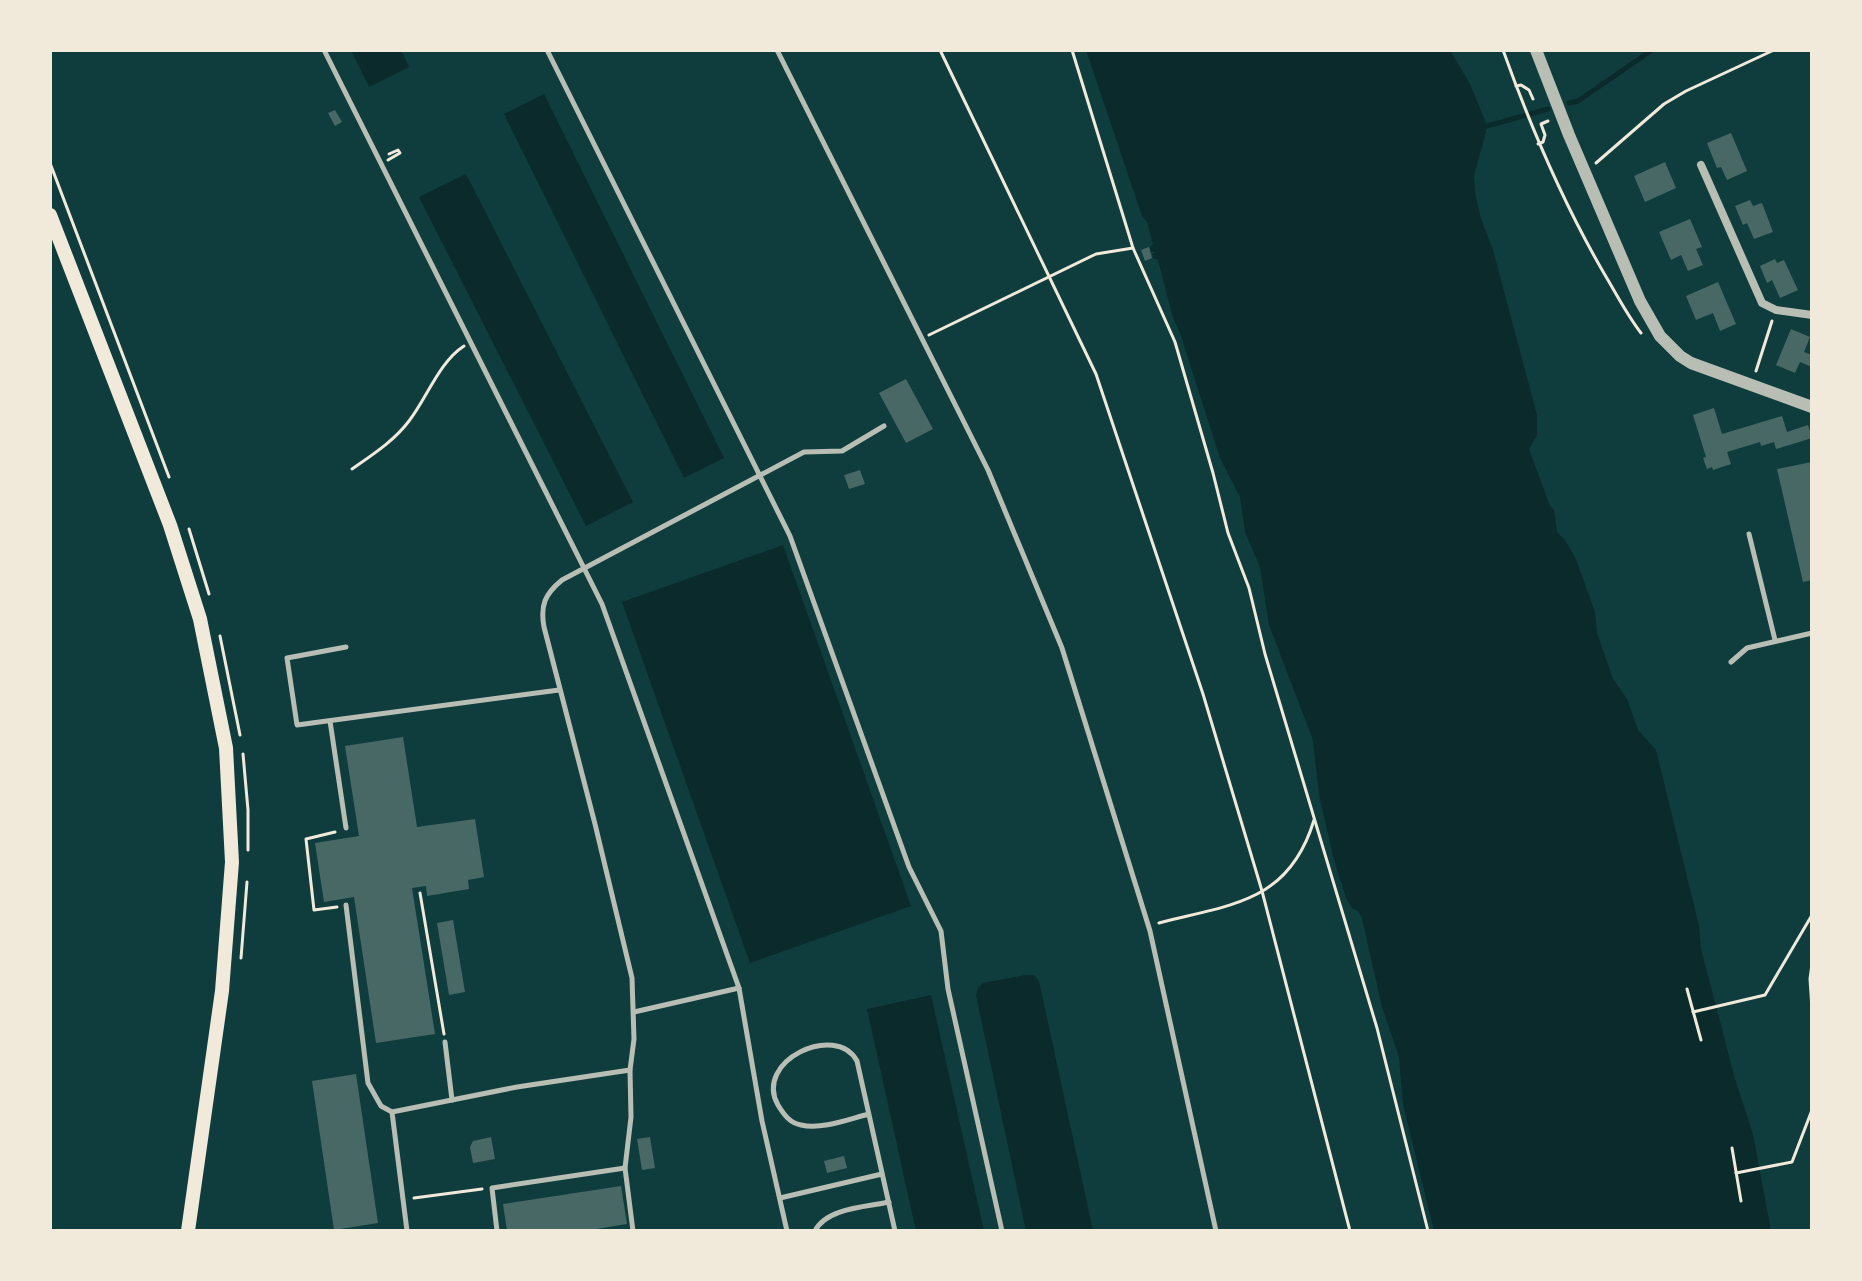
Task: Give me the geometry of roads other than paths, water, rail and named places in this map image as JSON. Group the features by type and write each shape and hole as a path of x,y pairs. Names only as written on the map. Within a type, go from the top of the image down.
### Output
{"main road":[{"path":"50,215 170,525 200,619 226,748 232,862 222,991 188,1231"}],"street":[{"path":"1536,50 1582,168 1640,301 1660,336 1691,363 1812,407"},
{"path":"1701,165 1762,303 1776,310 1812,315"}],"lane":[{"path":"324,50 602,604 739,988 762,1121 787,1231"},
{"path":"547,50 790,536 909,867 941,931 948,989 1002,1231"},
{"path":"777,50 988,470 1062,648 1148,926 1216,1231"},
{"path":"633,1231 625,1168 631,1117 630,1070 634,1039 632,978 559,690 542,608 549,591 562,580 760,473 804,452 842,451 884,426"},
{"path":"1749,534 1775,640"},
{"path":"1731,662 1747,648 1812,633"},
{"path":"346,647 287,658 297,725 559,690"},
{"path":"330,721 346,828"},
{"path":"346,905 368,1083 381,1106 392,1112 517,1087 630,1070"},
{"path":"634,1012 739,988"},
{"path":"445,1042 452,1100"},
{"path":"869,1114 818,1126 800,1125 784,1116 774,1097 775,1078 785,1061 797,1053 831,1045 843,1045 853,1052 857,1061 889,1202 895,1231"},
{"path":"392,1112 407,1231"},
{"path":"497,1231 492,1188 625,1168"},
{"path":"780,1198 882,1174"},
{"path":"815,1231 817,1225 835,1214 889,1202"}],"water":[{"path":"351,50 401,50 409,67 369,87"},
{"path":"1086,50 1450,50 1470,84 1486,123 1474,175 1475,193 1537,415 1537,435 1529,449 1554,510 1557,532 1575,557 1595,612 1597,633 1613,679 1627,699 1638,730 1656,750 1699,926 1701,949 1735,1079 1753,1134 1771,1231 1434,1231 1403,1104 1399,1057 1382,1007 1362,918 1346,898 1334,860 1319,795 1313,740 1269,625 1260,567 1245,532 1240,497 1220,458 1173,318 1158,260 1153,258 1155,252 1151,252 1153,244 1147,222 1142,216"},
{"path":"544,94 724,458 684,478 504,114"},
{"path":"466,174 633,502 586,526 419,197"},
{"path":"783,545 911,906 750,963 622,602"},
{"path":"1034,975 1039,981 1093,1231 1026,1231 976,995 983,983"},
{"path":"931,995 984,1231 916,1231 867,1009"}],"waterway":[{"path":"1569,103 1578,101 1652,50"},
{"path":"1480,128 1548,109"}]}
